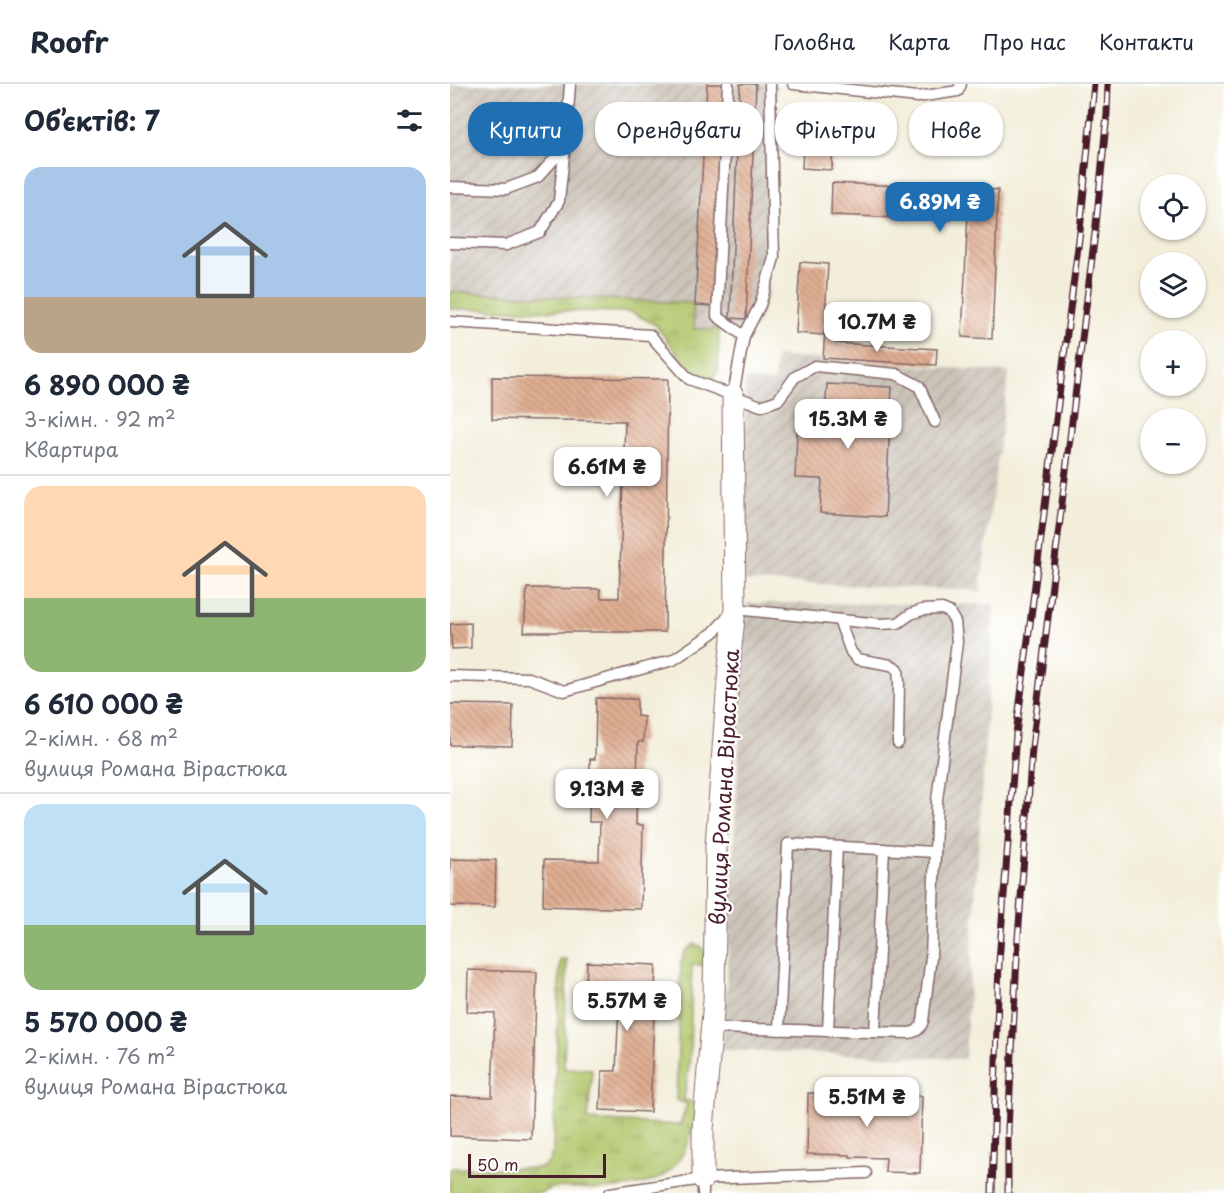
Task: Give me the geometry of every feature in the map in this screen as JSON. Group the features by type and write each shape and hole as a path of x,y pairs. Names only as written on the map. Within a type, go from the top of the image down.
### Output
{"street":[{"name":"вулиця Романа Вірастюка","path":"703,1186 703,1129 714,1000 716,845 735,609 733,395"}],"lane":[{"path":"569,102 570,84"},
{"path":"728,84 717,316 744,336"},
{"path":"733,395 744,336 760,305 774,258 770,84"},
{"path":"793,84 918,97 958,91 961,84"},
{"path":"450,187 506,189 538,177 557,156"},
{"path":"450,243 506,245 540,232 559,201 564,156"},
{"path":"450,322 650,335 689,379 761,406 778,400 795,377 815,366 896,374 919,386 935,422"},
{"path":"450,676 529,678 564,691 673,660 713,633 735,609 880,624 898,623 922,610 942,609 949,612 955,622 957,642 937,800 931,957 923,1021 920,1028 909,1033 712,1028"},
{"path":"839,620 851,652 857,659 898,669 898,743"},
{"path":"779,1030 788,844 935,852"},
{"path":"828,1031 837,847"},
{"path":"875,1032 884,849"},
{"path":"617,1193 866,1173"}],"shaded area":[{"path":"450,84 777,84 768,297 755,329 693,329 693,303 450,292"},
{"path":"776,356 1009,372 980,591 744,581 745,379 774,382"},
{"path":"747,603 994,604 965,1059 723,1050"}],"green space":[{"path":"450,292 693,303 694,329 719,329 718,371 713,379 694,377 656,325 631,312 450,309"},
{"path":"694,944 703,949 708,965 692,965 690,1058 684,1100 697,1103 688,1143 678,1162 663,1176 640,1185 621,1188 559,1187 542,1193 450,1193 450,1168 540,1168 549,1163 553,1151 560,959 567,959 564,1068 592,1069 588,1120 680,1125 687,1104 676,1100 681,962 685,951"}],"building":[{"path":"707,84 724,84 723,102 706,102"},
{"path":"740,84 756,84 755,102 739,102"},
{"path":"703,156 720,156 712,306 695,305"},
{"path":"737,156 753,156 746,319 730,318"},
{"path":"803,156 832,156 832,170 802,168"},
{"path":"832,183 998,190 992,339 962,337 968,212 951,211 951,220 831,215"},
{"path":"800,262 828,264 824,335 796,333"},
{"path":"825,332 836,333 835,343 937,349 936,365 823,358"},
{"path":"492,377 668,379 665,632 524,632 527,588 600,589 601,598 619,598 625,421 492,419"},
{"path":"827,384 892,387 885,517 820,513 822,479 795,478 798,413 825,415"},
{"path":"471,623 471,648 452,649 450,624"},
{"path":"596,698 637,699 637,716 644,717 643,742 638,742 636,825 643,825 641,909 543,906 544,860 599,861 600,822 589,822 590,759 595,759"},
{"path":"450,704 513,705 512,746 450,745"},
{"path":"450,859 496,860 495,907 450,906"},
{"path":"587,962 656,965 650,1112 600,1110 602,1071 616,1071 619,1004 585,1002"},
{"path":"468,970 537,972 531,1139 450,1136 450,1096 492,1097 495,1013 467,1012"},
{"path":"808,1093 922,1096 920,1173 885,1172 886,1158 807,1154"}],"railway":[{"path":"992,1193 999,962 1016,734 1080,231 1094,84"},
{"path":"1008,1193 1008,1129 1018,938 1032,748 1096,225 1108,84"}]}
